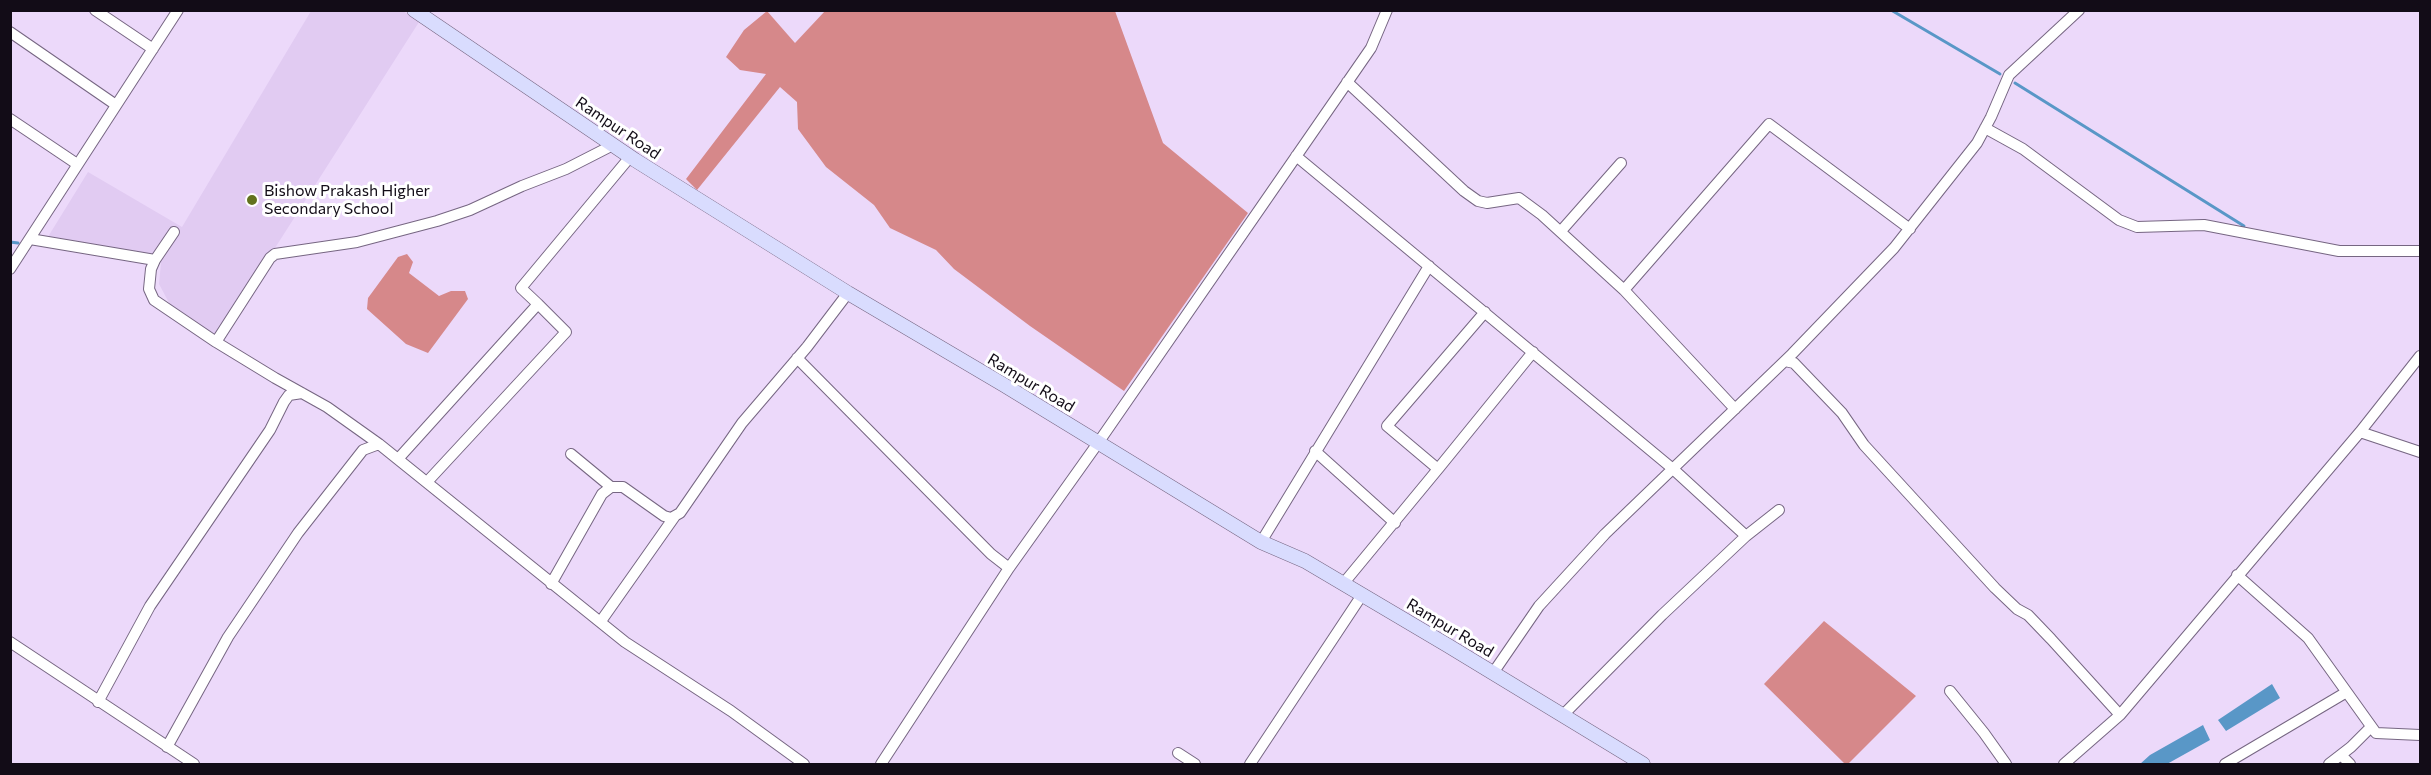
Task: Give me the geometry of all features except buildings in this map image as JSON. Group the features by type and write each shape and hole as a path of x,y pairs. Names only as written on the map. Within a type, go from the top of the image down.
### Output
{"main road":[{"name":"Rampur Road","path":"414,10 630,157 848,293 1261,542 1305,561 1642,765"}],"street":[{"path":"95,10 153,49"},
{"path":"10,269 178,10"},
{"path":"881,765 1009,568 1371,48 1387,10"},
{"path":"1492,673 1539,606 1605,534 1785,361 1911,229 1977,143 2009,75 2079,10"},
{"path":"10,32 116,105"},
{"path":"1347,82 1471,196 1487,203 1519,198 1561,231 1624,290 1735,409"},
{"path":"10,119 77,164"},
{"path":"1624,290 1769,124 1911,229"},
{"path":"1985,128 2023,149 2119,220 2137,227 2204,225 2339,252 2421,251"},
{"path":"216,342 270,258 276,254 357,242 437,221 470,210 566,169 613,145"},
{"path":"1296,156 1673,469 1746,536"},
{"path":"427,482 566,332 522,288 630,157"},
{"path":"1561,231 1621,163"},
{"path":"174,232 151,269 149,289 154,300 216,342 327,407 379,444 625,642 731,711 804,765"},
{"path":"30,239 155,260"},
{"path":"1261,542 1430,266"},
{"path":"571,454 610,487 623,487 664,516 671,518 675,516 680,513 742,423 848,293"},
{"path":"398,459 538,304"},
{"path":"1438,469 1387,426 1485,312"},
{"path":"1343,584 1533,352"},
{"path":"2064,765 2120,715 2360,432 2421,356"},
{"path":"797,358 974,537 1009,568"},
{"path":"1785,361 1794,363 1842,413 1871,453 1995,588 2017,609 2028,615 2120,715"},
{"path":"275,378 283,393 282,406"},
{"path":"98,702 150,606 270,430 282,406 290,395 302,393"},
{"path":"2360,432 2421,452"},
{"path":"167,747 228,637 298,533 363,450 379,444"},
{"path":"1315,451 1395,523"},
{"path":"551,584 602,494 610,487"},
{"path":"1562,717 1662,615 1746,536 1779,510"},
{"path":"601,621 675,516"},
{"path":"2237,575 2308,638 2345,693 2376,733 2421,735"},
{"path":"1250,765 1362,595"},
{"path":"10,642 194,765"},
{"path":"1950,691 2006,765"},
{"path":"2225,765 2345,693"},
{"path":"2329,765 2371,727"},
{"path":"1178,753 1195,765"},
{"path":"2341,755 2350,765"}],"shaded area":[{"name":"Bishow Prakash Higher Secondary School","path":"311,11 403,11 419,22 275,248 216,334 175,314 159,284 161,263 46,240 88,172 182,227"},
{"path":"767,11 795,43 825,11 1115,11 1163,143 1248,213 1124,391 1030,326 954,269 936,250 890,228 874,205 826,167 798,129 797,102 780,87 697,190 686,179 766,74 740,70 726,57 744,30"},
{"path":"407,254 413,262 409,273 439,296 451,291 465,291 468,299 428,353 406,344 367,309 368,298 398,257"},
{"path":"1824,621 1916,696 1848,764 1845,764 1764,684"}],"water":[{"path":"2272,684 2280,698 2226,731 2218,720"},
{"path":"2203,725 2210,740 2167,764 2140,764 2150,755"}],"waterway":[{"path":"1891,10 2000,74"},
{"path":"2015,83 2244,226"},
{"path":"10,242 18,243"}],"place":[{"name":"Bishow Prakash Higher Secondary School","path":"252,200"}]}
